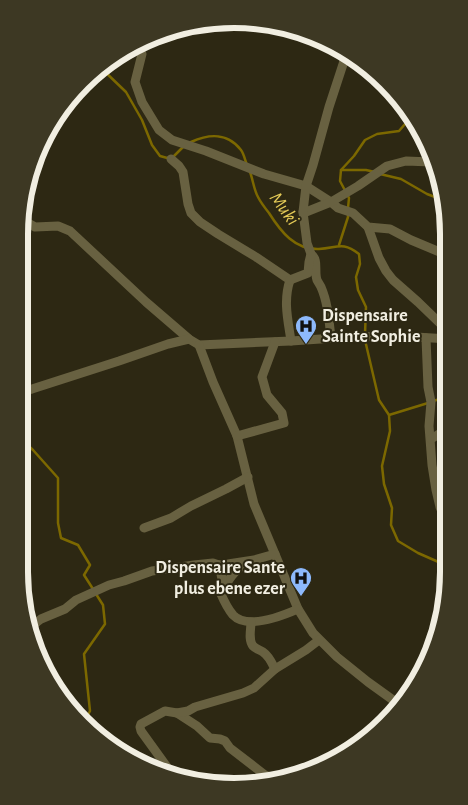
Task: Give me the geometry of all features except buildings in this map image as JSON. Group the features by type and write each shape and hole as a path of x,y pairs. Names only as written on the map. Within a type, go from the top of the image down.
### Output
{"street":[{"path":"142,54 135,82 142,102 159,130 172,140 264,174 306,186 334,205 353,213 368,227 379,258 389,275 440,323"},
{"path":"331,338 329,313 321,288 312,276 308,262 311,254 307,243 302,212 306,186 328,107 344,59"},
{"path":"171,159 179,166 182,172 191,214 200,222 290,280 312,276"},
{"path":"302,212 334,205 387,166 406,161 428,162"},
{"path":"28,223 35,227 58,226 70,232 146,302 189,339 199,345 399,336 440,339"},
{"path":"368,227 390,229 440,252"},
{"path":"290,280 286,296 291,341"},
{"path":"426,338 430,402 429,426 434,474 440,493"},
{"path":"28,390 168,344 189,339"},
{"path":"237,436 284,423 282,413 267,395 262,377 275,342"},
{"path":"199,345 212,382 237,436 254,504 298,609 306,623 320,640 368,682 394,701"},
{"path":"431,439 440,434"},
{"path":"144,528 172,518 191,506 248,477"},
{"path":"35,624 109,584 152,571 213,563 220,565 254,560 275,554"},
{"path":"254,560 236,570 221,594 234,616 251,622 271,619 298,609"},
{"path":"220,565 224,588"},
{"path":"251,622 252,645 269,658 275,669"},
{"path":"167,766 141,731 141,724 165,711 177,713 188,711 195,707 243,693 259,684 275,669 320,640"},
{"path":"177,713 197,726 210,738 225,741 230,748 266,775"}],"waterway":[{"name":"Muki","path":"105,72 126,92 142,120 152,145 160,156 171,159 184,146"},
{"path":"348,208 349,198 340,181 341,170 365,140 377,134 399,131 407,121"},
{"name":"Muki","path":"191,142 204,137 224,137 236,144 241,150 247,165"},
{"path":"341,170 375,172"},
{"name":"Muki","path":"250,172 260,201 278,227 296,243 310,249 344,246 359,254 360,264 356,277 358,290 366,307 365,334"},
{"path":"380,174 401,179 438,198"},
{"path":"339,245 348,214"},
{"name":"Muki","path":"365,340 379,400 389,415 390,431 382,466 384,484 392,508 391,525 398,541 440,563"},
{"path":"433,401 440,399"},
{"path":"389,415 428,403"},
{"path":"28,445 58,478 58,523 61,538 78,545 90,565 84,575 93,589"},
{"path":"87,716 90,711 84,654 105,624 103,605 96,594"}],"place":[{"name":"Dispensaire Sainte Sophie","path":"306,345"},
{"name":"Dispensaire Sante plus ebene ezer","path":"301,597"}]}
